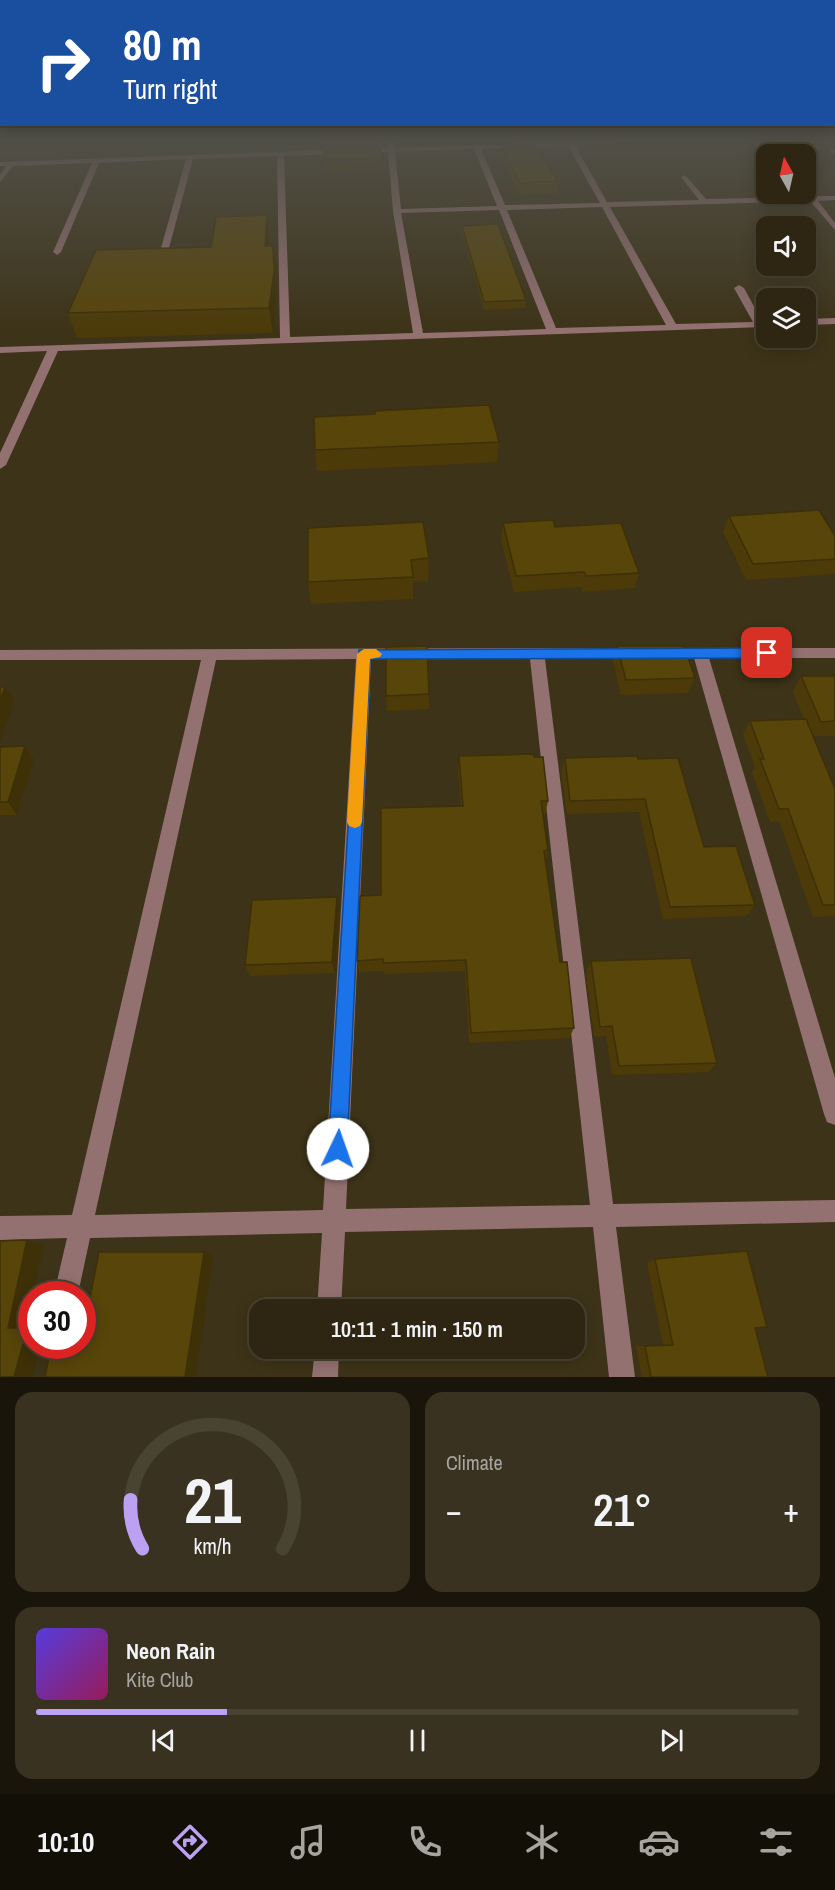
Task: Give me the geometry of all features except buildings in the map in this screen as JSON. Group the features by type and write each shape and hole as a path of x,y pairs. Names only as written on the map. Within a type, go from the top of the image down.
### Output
{"street":[{"path":"57,252 78,203"},
{"path":"165,248 177,203"},
{"path":"281,203 285,341"},
{"path":"396,203 419,337"},
{"path":"499,203 552,331"},
{"path":"604,203 673,328"},
{"path":"397,211 674,203"},
{"path":"817,203 835,228"},
{"path":"739,288 756,314"},
{"path":"816,322 835,321"},
{"path":"0,350 756,324"},
{"path":"0,465 54,348"},
{"path":"0,655 835,652"},
{"path":"537,653 622,1377"},
{"path":"700,653 835,1113"},
{"path":"69,1281 210,654"},
{"path":"330,1299 364,654"},
{"path":"0,1228 835,1211"},
{"path":"325,1377 326,1359"}],"slow traffic":[{"path":"355,822 364,654 376,654"}],"route":[{"path":"338,1149 364,654 767,653"}]}
